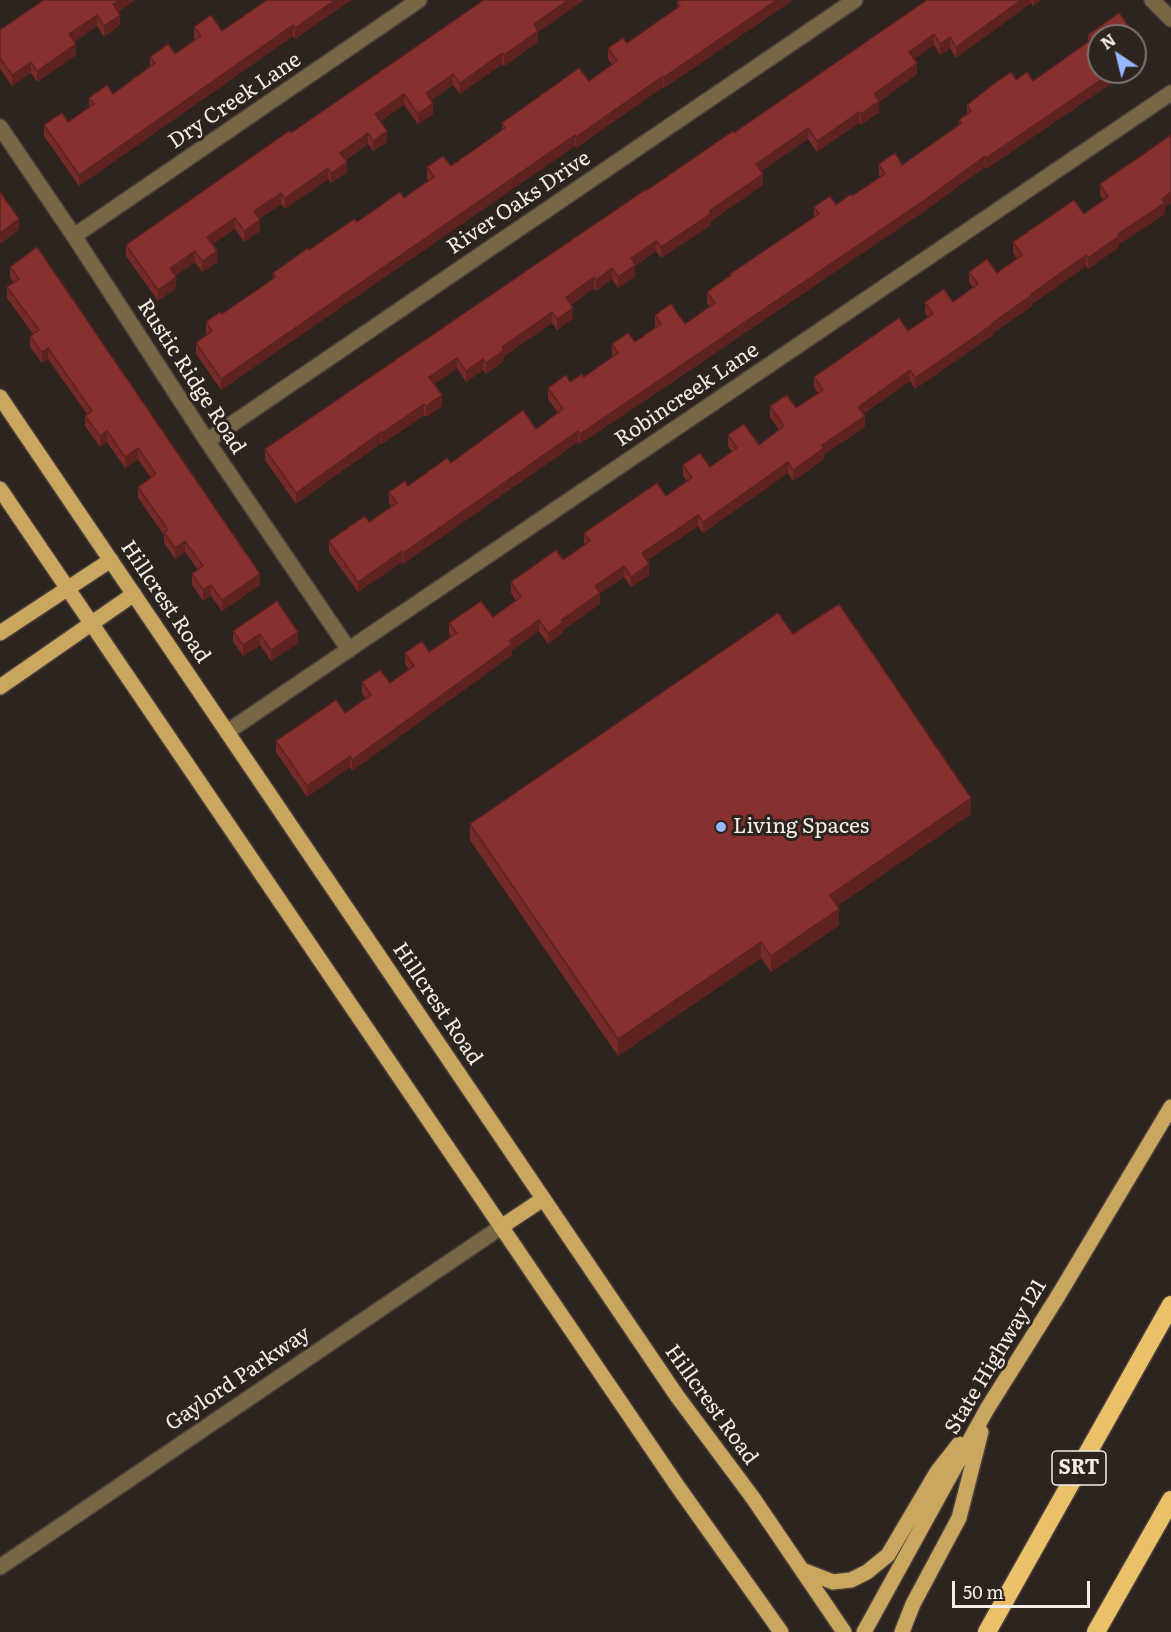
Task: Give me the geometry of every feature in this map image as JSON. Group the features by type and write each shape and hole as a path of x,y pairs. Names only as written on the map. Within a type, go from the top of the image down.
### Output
{"highway":[{"name":"SRT","path":"987,1632 1171,1305"},
{"path":"1096,1632 1171,1500"}],"main road":[{"name":"Hillcrest Road","path":"0,397 677,1396 753,1498 844,1632"},
{"path":"0,489 676,1484 781,1632"},
{"path":"0,633 111,560"},
{"path":"0,687 134,594"},
{"name":"State Highway 121","path":"864,1632 987,1409 1058,1296 1171,1107"},
{"path":"501,1227 543,1199"},
{"path":"801,1570 833,1582 851,1580 867,1572 888,1555 937,1472 987,1409"},
{"path":"902,1632 913,1604 959,1518 987,1409"}],"street":[{"name":"Dry Creek Lane","path":"74,236 419,0"},
{"name":"River Oaks Drive","path":"207,441 855,0"},
{"path":"1152,0 1171,19"},
{"name":"Robincreek Lane","path":"227,732 1171,93"},
{"name":"Rustic Ridge Road","path":"3,137 74,236 207,441 349,650"},
{"name":"Gaylord Parkway","path":"0,1567 501,1227"}],"building":[{"path":"44,0 119,0 113,4 120,15 104,26 97,15 69,34 76,44 37,71 31,62 12,75 0,58 0,30"},
{"path":"267,0 335,0 295,28 293,25 79,175 44,125 62,113 68,122 94,104 89,98 107,85 113,94 155,63 150,57 168,44 175,54 201,36 194,27 211,15 222,31"},
{"path":"484,0 568,0 534,24 538,31 504,55 502,53 460,83 453,74 426,93 433,103 418,114 404,94 375,114 387,131 373,141 368,133 340,153 347,162 331,173 328,168 285,198 281,193 254,211 260,220 244,231 235,218 207,237 217,251 202,261 195,251 170,268 176,277 158,290 126,245 289,131 291,133"},
{"path":"681,0 777,0 576,137 575,135 221,379 196,343 212,331 206,322 220,312 222,314 276,277 273,273 308,248 309,250 354,219 357,222 400,192 404,198 434,177 427,167 443,156 451,166 505,128 502,123 579,68 589,81 617,61 608,48 623,38 627,43 680,6 677,2"},
{"path":"927,0 1021,0 956,47 950,37 940,44 934,34 909,52 917,63 874,94 879,101 817,141 808,128 756,164 763,174 709,211 711,214 661,247 656,241 631,258 635,265 618,277 612,268 596,280 594,277 566,297 573,308 557,319 552,312 502,347 504,350 486,363 483,359 466,371 457,358 429,377 442,395 381,432 296,493 265,449"},
{"path":"1119,13 1127,24 1104,24"},
{"path":"1087,43 1087,84 1094,84 986,158 985,156 926,199 580,434 578,431 403,553 402,551 358,582 329,541 365,516 369,522 397,503 389,492 405,481 408,486 447,458 451,463 523,410 536,429 563,409 548,388 566,375 570,382 582,374 584,377 618,353 612,344 628,333 635,342 661,324 655,315 671,304 685,324 715,303 707,292 819,214 814,207 830,196 836,205 885,174 879,164 895,153 902,165 962,123 959,120 971,111 967,105 1011,72 1016,80 1027,72 1033,81"},
{"path":"1171,135 1171,192 1162,199 1165,203 1118,234 1119,236 1088,258 1086,255 915,378 910,370 858,407 865,416 822,445 824,448 793,470 788,462 703,522 698,515 642,553 649,564 631,577 624,566 595,586 600,593 561,620 563,622 548,633 539,620 509,641 512,644 352,760 350,756 307,786 276,741 336,700 345,713 371,695 362,682 380,670 390,683 414,666 405,653 422,641 429,652 457,633 449,623 481,601 493,617 521,597 511,582 556,550 563,560 590,541 584,533 657,483 666,496 692,478 683,465 700,453 710,467 737,448 728,435 744,424 759,445 784,426 770,406 787,395 796,408 823,390 814,377 899,318 908,331 933,314 925,302 944,289 953,302 978,284 969,272 987,259 997,273 1022,255 1013,242 1074,200 1084,214 1108,197 1100,184"},
{"path":"0,192 19,219 0,233"},
{"path":"37,247 260,574 222,600 211,585 203,590 192,574 203,566 185,541 175,548 164,532 168,530 138,487 156,474 138,448 125,457 107,431 100,436 85,416 92,411 48,348 42,352 30,336 39,330 7,287 19,279 10,267"},
{"path":"277,601 298,632 271,650 260,634 243,645 233,631"},
{"name":"Living Spaces","path":"839,604 971,798 830,895 839,909 771,956 761,942 618,1039 470,824 778,613 793,634"}],"place":[{"name":"Living Spaces","path":"721,827"}]}
